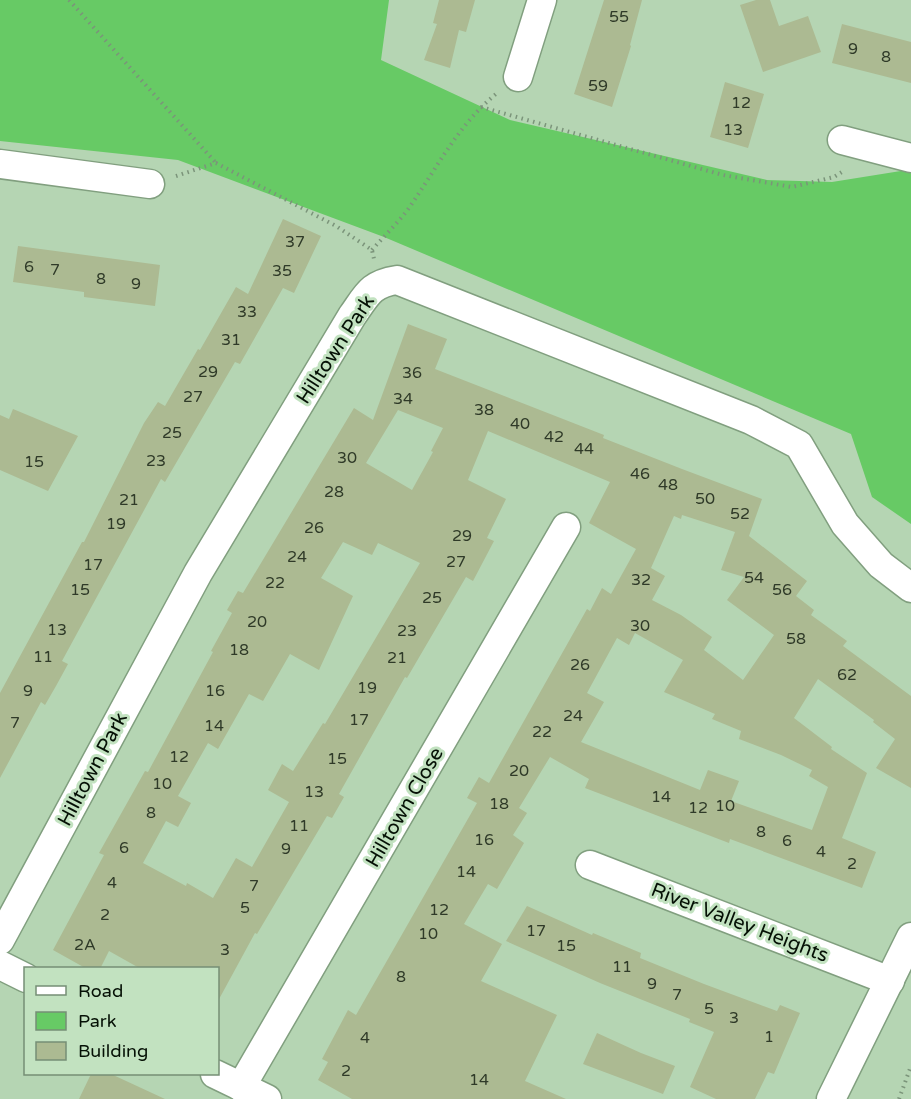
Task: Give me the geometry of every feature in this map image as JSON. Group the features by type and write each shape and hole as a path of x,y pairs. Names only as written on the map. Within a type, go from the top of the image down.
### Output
{"street":[{"path":"518,77 542,0"},
{"path":"842,140 911,158"},
{"path":"0,164 150,184"},
{"name":"Hilltown Park","path":"0,940 198,573 352,316 367,294 380,283 397,280 751,420 799,446 844,524 881,565 911,588"},
{"name":"Hilltown Close","path":"241,1087 566,527"},
{"name":"River Valley Heights","path":"590,865 890,981"},
{"path":"831,1099 911,937"},
{"path":"0,965 24,977"},
{"path":"217,1075 267,1099"}],"path":[{"path":"69,0 216,164 336,226 372,250 380,283"},
{"path":"372,250 408,210 450,144 481,107 518,77"},
{"path":"481,107 723,175 792,187 834,177 867,159 871,147"},
{"path":"150,184 216,164"},
{"path":"899,1099 911,1066"}],"green space":[{"path":"0,0 389,0 381,60 510,120 767,180 832,182 907,170 911,172 911,524 872,497 851,434 384,237 178,160 0,141"}],"building":[{"path":"439,0 475,0 466,32 459,30 450,68 424,60 437,24 433,23"},
{"path":"604,0 642,0 631,46 612,107 574,94"},
{"path":"756,0 770,0 779,26 808,16 821,52 763,72 740,5"},
{"path":"842,24 911,42 911,83 832,63"},
{"path":"725,82 764,94 748,148 710,137"},
{"path":"283,219 321,236 294,293 283,288 240,364 235,362 165,482 161,479 62,661 68,664 45,705 41,702 0,778 0,693 84,542 144,423 158,402 165,406 236,287 248,294"},
{"path":"18,246 160,265 155,306 84,297 84,292 13,282"},
{"path":"408,324 447,339 435,369 604,435 603,438 762,499 749,536 807,581 796,596 814,610 811,615 847,641 843,646 911,696 911,788 876,768 895,739 873,722 874,720 818,679 794,718 832,747 831,749 867,773 842,838 876,852 862,888 730,839 729,843 585,788 589,779 550,757 519,808 527,813 513,835 524,843 497,889 488,884 464,924 502,944 481,981 557,1015 525,1081 566,1099 352,1099 318,1080 328,1062 322,1059 348,1010 356,1015 477,803 467,798 479,777 489,783 587,609 590,611 602,588 611,594 636,549 589,523 610,482 488,431 468,480 506,499 487,538 494,541 473,581 466,577 407,678 405,677 339,794 344,797 332,818 327,816 257,934 255,933 219,999 219,967 137,967 109,951 101,967 83,967 53,950 104,855 99,853 145,771 148,772 213,652 211,651 232,613 227,610 238,591 243,593 354,408 373,420","holes":["398,410 443,428 412,490 366,463","682,515 735,532 721,570 744,577 727,600 774,635 743,680 704,650 712,637 681,615 652,600 665,576 651,568 674,516 681,519","343,542 372,555 378,543 420,563 325,724 323,723 293,771 282,764 268,790 289,802 252,867 236,858 213,898 143,863 166,821 178,827 191,803 178,796 208,743 218,749 249,694 263,701 290,654 319,670 353,596 321,578","635,633 683,660 664,692 715,714 712,719 741,731 739,739 812,770 809,776 828,787 812,830 731,801 739,781 708,770 700,790 581,742 604,702 587,693 617,638 629,645"]},
{"path":"13,409 78,436 48,491 0,470 0,415 9,419"},
{"path":"527,906 592,935 593,933 641,953 640,958 704,984 777,1011 780,1005 800,1013 774,1074 768,1072 755,1099 716,1099 690,1087 714,1032 689,1022 690,1019 600,983 506,941"},
{"path":"597,1033 675,1066 663,1094 583,1064"},
{"path":"91,1075 113,1075 165,1099 79,1099"}]}
